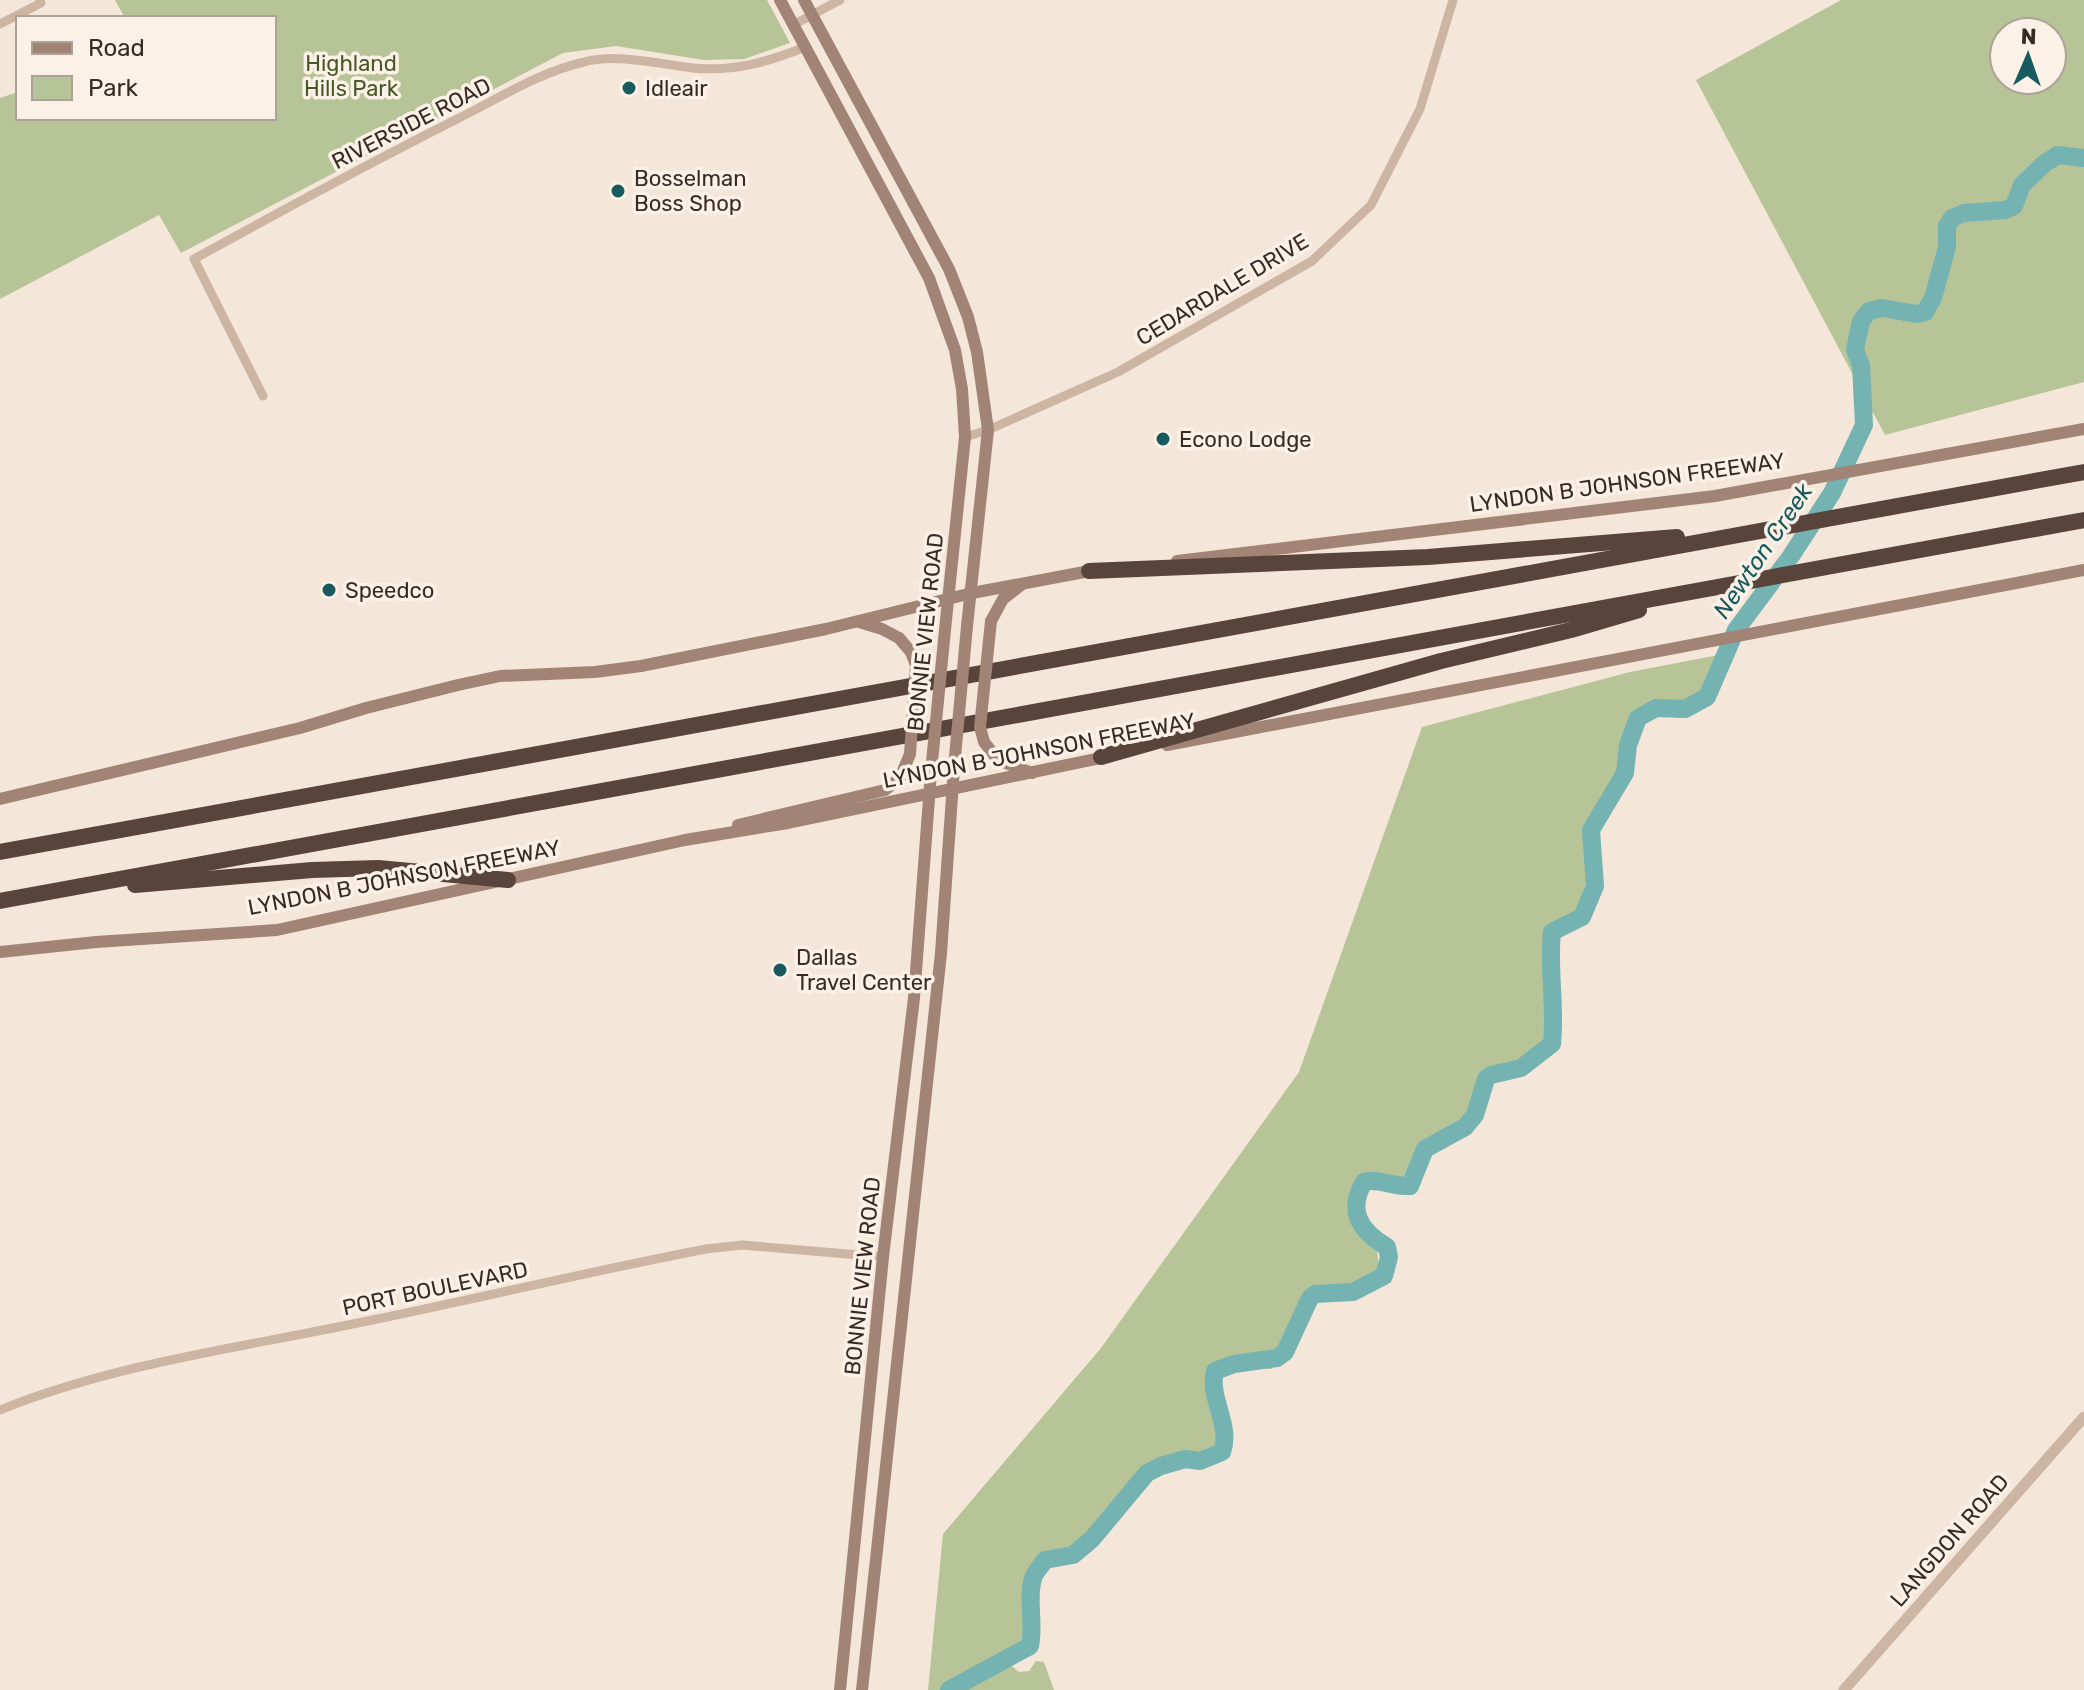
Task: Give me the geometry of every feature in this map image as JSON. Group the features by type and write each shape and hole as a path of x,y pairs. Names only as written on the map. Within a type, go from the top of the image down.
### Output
{"highway":[{"path":"0,852 2084,472"},
{"name":"LYNDON B JOHNSON FREEWAY","path":"0,901 2084,520"},
{"path":"1089,571 1415,557 1766,530"},
{"path":"1101,757 1733,583"},
{"path":"58,890 312,870 378,868 508,880"}],"main road":[{"name":"BONNIE VIEW ROAD","path":"780,0 938,300 955,350 962,389 965,437 928,794 918,952 883,1257 840,1690"},
{"name":"BONNIE VIEW ROAD","path":"804,0 949,269 968,317 977,352 988,430 951,790 941,953 862,1690"},
{"path":"925,272 949,269"},
{"name":"LYNDON B JOHNSON FREEWAY","path":"0,799 300,728 366,708 500,676 595,672 641,666 972,593 1089,571 1715,496 2084,429"},
{"name":"LYNDON B JOHNSON FREEWAY","path":"0,952 277,930 685,840 788,823 1101,757 2084,570"},
{"path":"1024,583 1003,599 991,621 980,727 984,742 998,760 1032,773"},
{"path":"685,840 759,819 885,790 900,778 910,754 916,665 911,652 899,638 855,621"},
{"path":"918,952 941,953"},
{"path":"883,1257 908,1259"}],"street":[{"path":"0,24 41,3 40,0"},
{"path":"793,25 840,0"},
{"name":"CEDARDALE DRIVE","path":"965,437 988,430 1118,372 1312,261 1371,205 1420,109 1453,0"},
{"name":"RIVERSIDE ROAD","path":"263,396 194,259 350,173 547,74 586,61 610,59 695,68 741,68 771,61 805,47"},
{"name":"PORT BOULEVARD","path":"0,1410 48,1391 192,1355 706,1249 742,1245 883,1257"},
{"name":"LANGDON ROAD","path":"1844,1690 2084,1417"}],"green space":[{"name":"Highland Hills Park","path":"115,0 767,0 790,43 744,59 704,60 616,46 563,53 181,253 159,215 0,299 0,98 16,93 16,120 276,120 276,16 124,16"},
{"path":"1841,0 2084,0 2084,382 1885,435 1696,80"},
{"path":"1724,654 1702,695 1699,709 1680,718 1666,715 1639,722 1623,740 1617,787 1586,832 1590,869 1574,925 1548,939 1544,957 1544,994 1552,1018 1548,1045 1521,1073 1485,1078 1468,1121 1420,1147 1407,1187 1391,1193 1365,1184 1353,1190 1347,1208 1364,1241 1377,1250 1380,1278 1344,1296 1304,1300 1273,1358 1272,1369 1234,1368 1206,1385 1222,1442 1213,1460 1159,1470 1146,1479 1095,1542 1076,1558 1061,1560 1049,1568 1029,1586 1030,1642 1007,1662 1019,1672 1029,1671 1036,1661 1044,1662 1054,1690 928,1690 943,1534 1101,1348 1299,1072 1422,727 1630,672"}],"waterway":[{"name":"Newton Creek","path":"949,1690 1030,1646 1032,1583 1045,1560 1073,1555 1092,1539 1147,1473 1185,1459 1200,1461 1222,1452 1224,1432 1215,1391 1215,1371 1234,1364 1277,1358 1285,1352 1310,1298 1315,1294 1353,1292 1384,1276 1389,1257 1387,1247 1363,1227 1357,1211 1359,1192 1364,1182 1410,1186 1425,1149 1465,1127 1475,1115 1486,1079 1521,1068 1552,1044 1552,932 1582,917 1595,886 1591,830 1625,773 1628,745 1638,718 1656,708 1685,709 1707,697 1736,630 1791,556 1832,493 1864,425 1861,365 1855,350 1861,321 1869,311 1882,308 1917,314 1925,312 1933,298 1947,247 1947,226 1952,218 1964,213 2005,210 2014,206 2022,185 2045,163 2058,155 2084,158"}],"place":[{"name":"Idleair","path":"629,88"},
{"name":"Bosselman Boss Shop","path":"618,191"},
{"name":"Econo Lodge","path":"1163,439"},
{"name":"Speedco","path":"329,590"},
{"name":"Dallas Travel Center","path":"780,970"}]}
